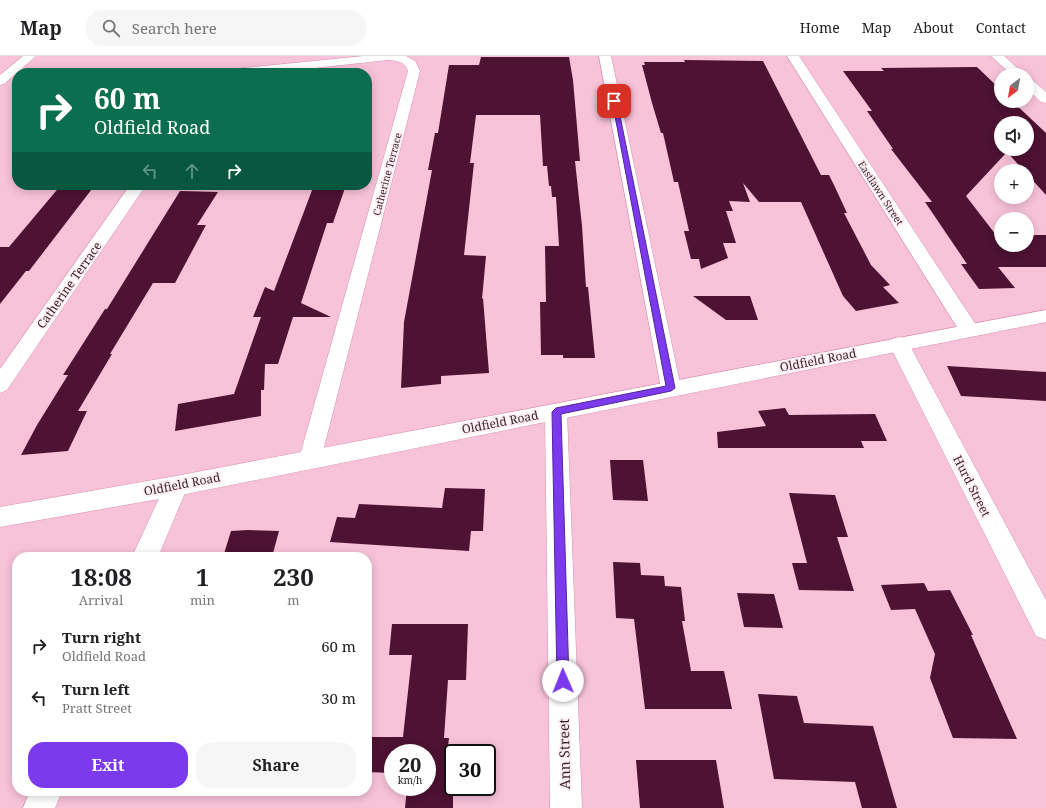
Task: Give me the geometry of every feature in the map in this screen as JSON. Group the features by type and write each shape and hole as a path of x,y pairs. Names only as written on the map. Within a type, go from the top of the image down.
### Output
{"street":[{"path":"16,68 30,56"},
{"path":"605,56 671,388"},
{"name":"Eastlawn Street","path":"793,56 969,330"},
{"path":"997,56 1011,68"},
{"name":"Catherine Terrace","path":"282,68 388,57 405,59 413,66 414,71 310,459"},
{"path":"0,81 12,71"},
{"path":"1034,88 1046,99"},
{"name":"Catherine Terrace","path":"0,385 135,190"},
{"name":"Oldfield Road","path":"0,517 176,486 556,412 671,388 1046,316"},
{"name":"Hurd Street","path":"899,344 1046,627"},
{"name":"Ann Street","path":"556,412 566,808"},
{"path":"147,552 176,486"},
{"path":"39,808 44,796"}],"building":[{"path":"481,57 569,57 573,80 580,161 575,161 582,226 586,287 588,287 595,358 563,358 563,355 541,355 540,302 546,302 545,246 559,246 556,197 552,197 551,186 549,186 547,166 543,166 540,115 476,115 470,163 474,163 464,255 486,256 482,299 483,298 489,373 441,376 441,384 401,388 404,322 432,170 428,170 435,133 438,133 449,65 479,65"},
{"path":"684,60 763,61 821,175 829,175 847,213 844,213 871,265 890,285 883,287 899,303 856,311 843,296 801,202 759,202 743,183 750,202 729,201 733,211 726,211 736,243 723,243 728,258 701,269 699,259 691,259 684,231 689,231 678,182 674,182 663,133 661,133 642,65 645,65 644,62 685,62"},
{"path":"977,67 994,83 994,108 1019,108 1028,116 994,116 994,156 1003,156 994,164 994,166 966,196 994,232 994,252 1034,252 1034,235 1046,235 1046,267 998,267 1015,288 979,289 961,264 967,264 925,202 932,202 891,149 893,149 867,111 872,111 843,71 884,71 881,68"},
{"path":"1034,122 1046,133 1046,195 1034,182 1034,164 1018,164 1011,156 1034,156"},
{"path":"57,190 91,190 29,271 26,271 0,304 0,247 9,247"},
{"path":"312,190 344,190 333,223 327,223 301,303 331,317 293,317 278,364 265,364 264,390 261,390 261,416 175,431 178,404 234,394 261,317 253,317 265,287 274,291"},
{"path":"180,191 218,192 197,225 206,225 175,283 153,283 110,354 112,354 78,411 87,411 68,451 21,455 37,425 68,375 63,375 105,309 107,309"},
{"path":"693,296 750,296 758,320 726,320"},
{"path":"947,366 1046,372 1046,401 961,396"},
{"path":"785,408 789,415 875,414 887,441 861,441 864,448 718,448 717,432 766,426 758,411"},
{"path":"610,460 643,460 648,501 613,500"},
{"path":"445,488 485,489 483,531 471,531 469,551 330,542 337,517 355,518 359,504 442,508"},
{"path":"789,493 835,495 848,537 837,537 854,591 799,590 792,563 807,563"},
{"path":"231,531 279,531 273,552 225,552"},
{"path":"613,562 640,563 641,575 664,576 665,586 681,587 685,621 682,621 691,671 724,671 732,709 645,709 634,619 616,618"},
{"path":"924,583 928,591 950,590 973,635 971,635 1017,739 953,738 930,678 935,654 915,609 891,610 881,585"},
{"path":"737,593 774,594 783,628 744,627"},
{"path":"392,624 468,624 466,680 448,680 444,738 449,738 448,744 444,744 444,796 453,796 453,808 405,808 406,796 436,796 436,744 384,744 384,773 372,772 372,737 403,737 412,655 389,655"},
{"path":"758,694 797,696 804,723 873,726 897,808 862,808 855,782 774,779"},
{"path":"636,760 716,760 724,808 640,808"}],"route":[{"path":"563,681 556,412 671,388 614,101"}]}
